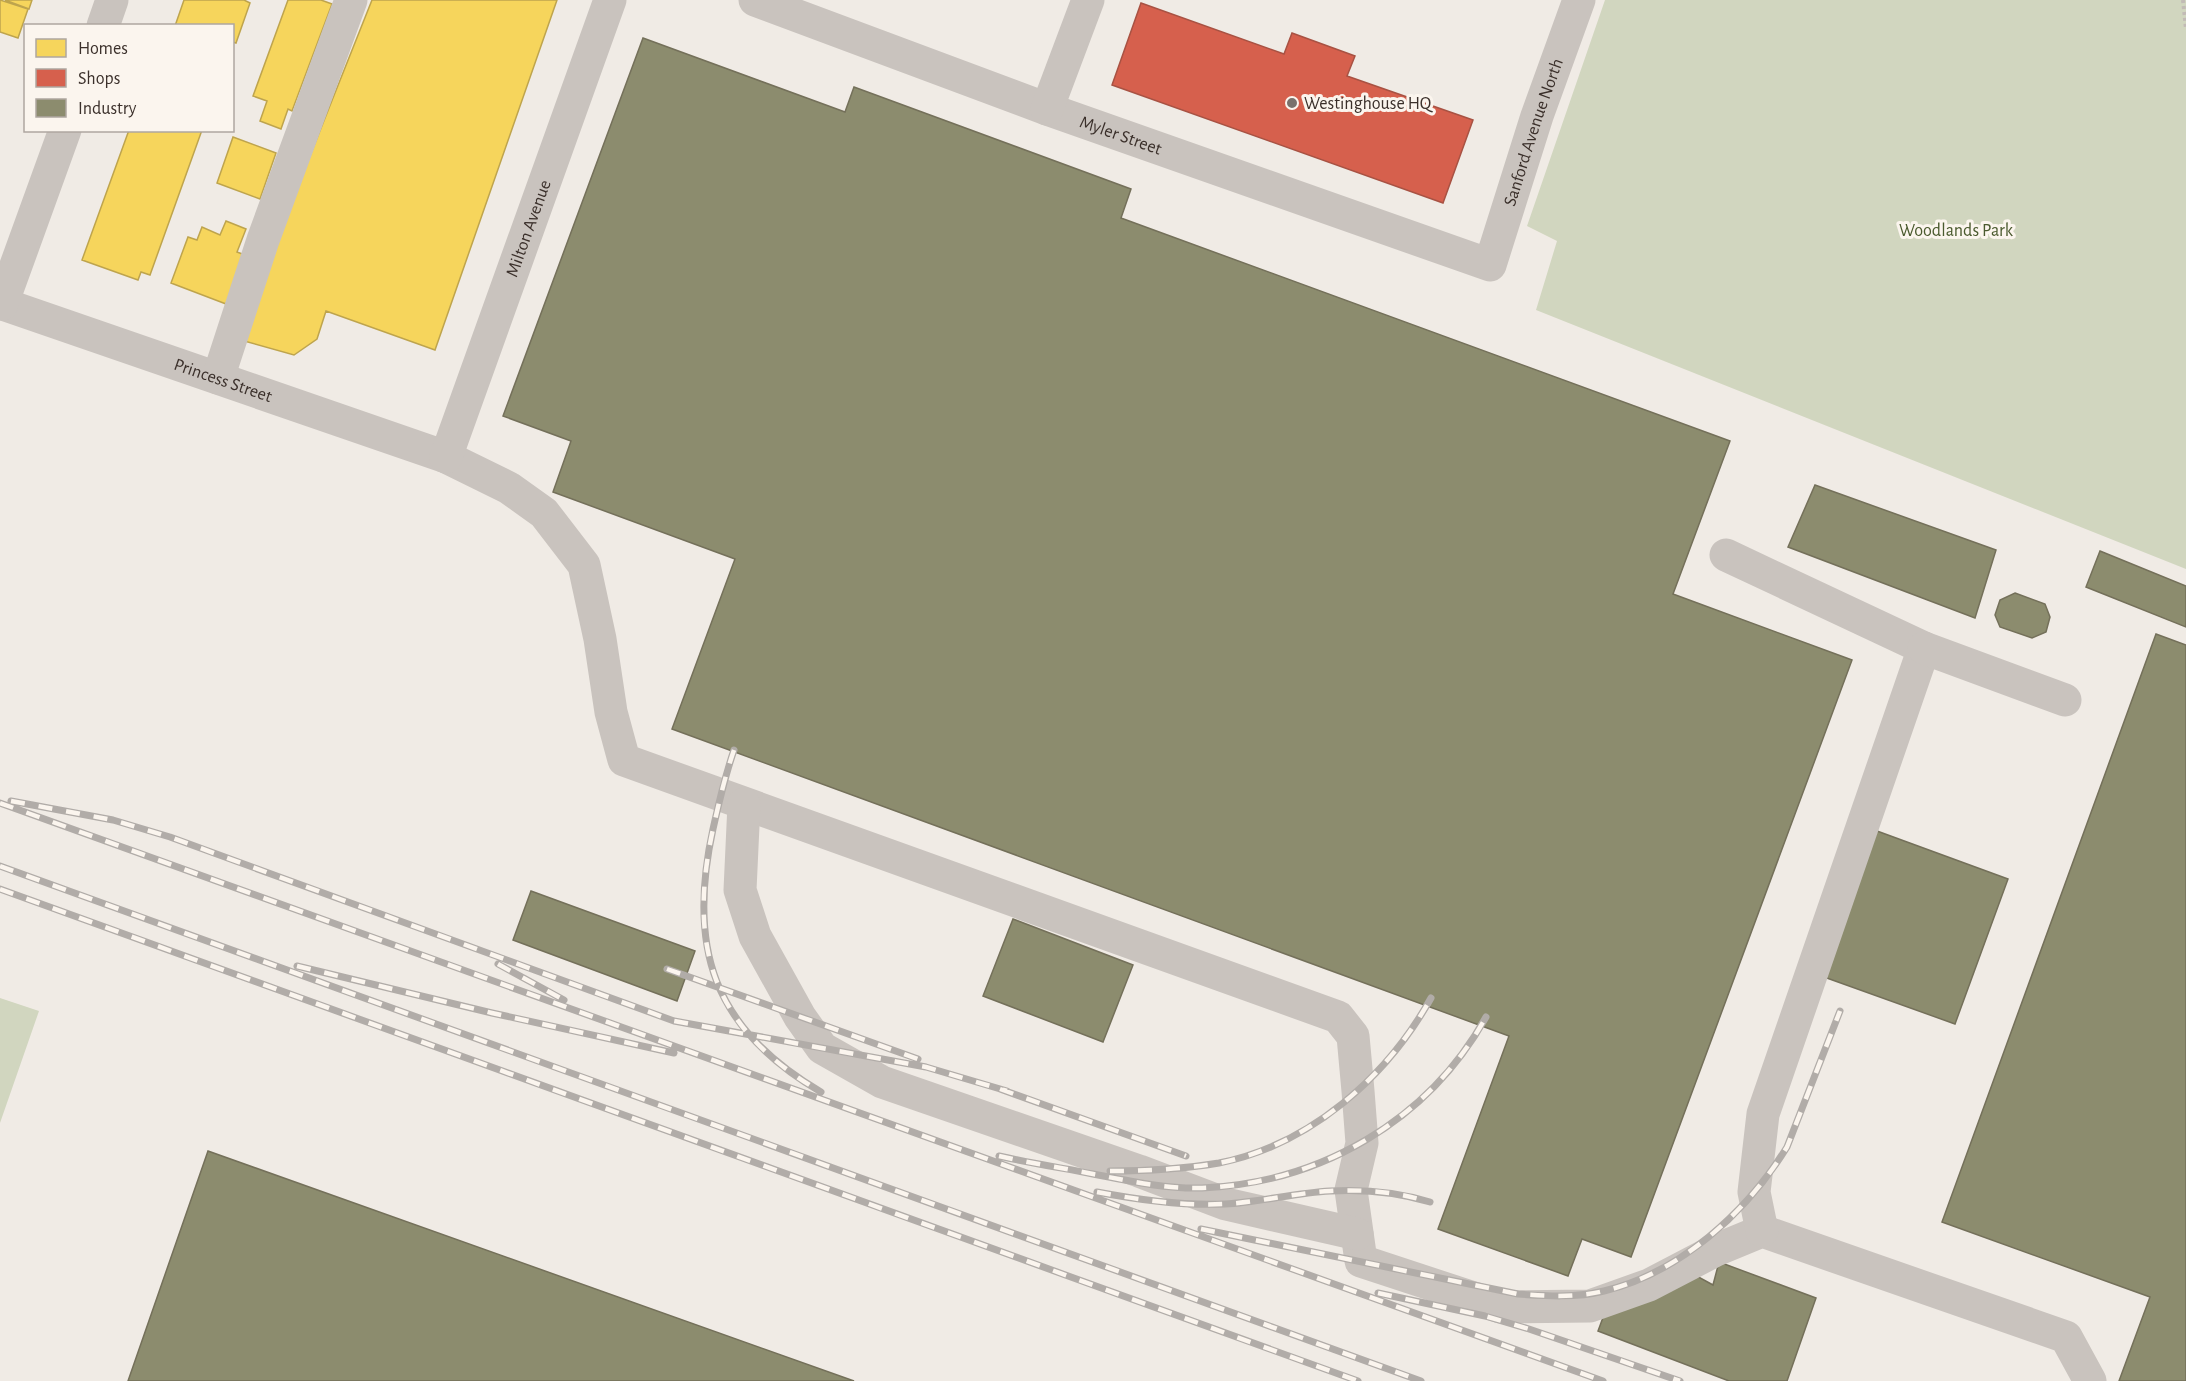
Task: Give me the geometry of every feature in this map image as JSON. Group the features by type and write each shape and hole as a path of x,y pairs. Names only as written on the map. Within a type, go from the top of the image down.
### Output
{"street":[{"path":"104,24 112,0"},
{"path":"218,378 263,240 351,0"},
{"name":"Milton Avenue","path":"446,457 610,0"},
{"name":"Myler Street","path":"755,0 1047,109 1490,265"},
{"path":"1047,109 1088,0"},
{"name":"Sanford Avenue North","path":"1490,265 1537,116 1579,0"},
{"path":"1,304 64,132"},
{"name":"Princess Street","path":"1,304 446,457 509,488 544,513 584,566 600,639 611,712 624,760 744,804"},
{"path":"1726,555 1924,648 2065,700"},
{"path":"1762,1231 1754,1192 1763,1114 1924,648"},
{"path":"1357,1234 1226,1204 1139,1171 882,1082 822,1048 800,1017 755,936 740,890 744,804 1338,1017 1353,1036 1362,1143 1351,1190 1361,1261 1501,1307 1590,1306 1649,1285 1716,1250 1762,1231 2066,1337 2090,1381"}],"path":[{"path":"2182,0 2186,29"}],"green space":[{"name":"Woodlands Park","path":"1605,0 2186,0 2186,569 1536,310 1557,241 1527,226"},
{"path":"0,998 39,1011 0,1123"}],"building: Homes":[{"path":"0,0 28,9 18,38 0,32"},
{"path":"5,0 32,0 29,9"},
{"path":"184,0 244,0 250,3 236,43 234,42 234,24 176,24"},
{"path":"288,0 321,0 332,4 292,111 288,109 281,129 260,121 267,101 253,96"},
{"path":"372,0 557,0 435,350 326,311 317,339 294,355 237,339"},
{"path":"128,132 201,132 150,275 141,272 138,280 82,260"},
{"path":"233,137 276,153 260,199 217,183"},
{"path":"226,221 246,229 237,252 245,255 226,304 171,283 188,237 197,240 202,227 220,235"}],"building: Shops":[{"name":"Westinghouse HQ","path":"1141,3 1284,54 1292,33 1355,56 1347,76 1473,120 1443,203 1112,85"}],"building: Industry":[{"path":"643,38 845,112 854,87 1131,189 1121,218 1730,441 1673,594 1852,660 1631,1257 1582,1239 1568,1276 1438,1229 1509,1036 672,729 735,559 553,492 571,441 503,416"},
{"path":"1815,485 1996,550 1975,618 1788,547"},
{"path":"2100,551 2186,586 2186,627 2086,587"},
{"path":"2015,593 2045,604 2050,617 2046,632 2032,638 2000,627 1995,615 2000,600"},
{"path":"2156,634 2186,645 2186,1381 2119,1381 2150,1297 1942,1222"},
{"path":"1877,831 2008,879 1955,1024 1824,977"},
{"path":"531,891 695,951 677,1001 513,940"},
{"path":"1013,919 1133,965 1103,1042 983,996"},
{"path":"208,1151 854,1381 128,1381"},
{"path":"1719,1262 1816,1298 1787,1381 1729,1381 1598,1331 1605,1312 1695,1275 1713,1285"}],"railway":[{"path":"734,750 713,829 706,872 704,911 707,948 717,981 733,1012 755,1041 784,1067 821,1092"},
{"path":"11,801 113,820 170,837 674,1021 926,1067 1007,1091"},
{"path":"0,803 1603,1381"},
{"path":"0,866 1421,1381"},
{"path":"0,889 1358,1381"},
{"path":"498,964 564,1000"},
{"path":"297,966 492,1013 674,1053"},
{"path":"667,969 918,1059"},
{"path":"1110,1171 1192,1167 1219,1163 1252,1154 1284,1141 1314,1124 1369,1080 1392,1055 1431,998"},
{"path":"1201,1229 1518,1294 1583,1295 1632,1282 1685,1255 1709,1237 1732,1216 1771,1171 1787,1147 1840,1011"},
{"path":"999,1156 1134,1182 1175,1187 1202,1188 1246,1183 1288,1174 1328,1159 1367,1140 1402,1115 1434,1087 1462,1054 1486,1017"},
{"path":"1000,1089 1186,1156"},
{"path":"1097,1192 1161,1202 1209,1204 1356,1190 1381,1192 1430,1202"},
{"path":"1378,1293 1485,1316 1680,1381"}],"place":[{"name":"Westinghouse HQ","path":"1292,103"}]}
